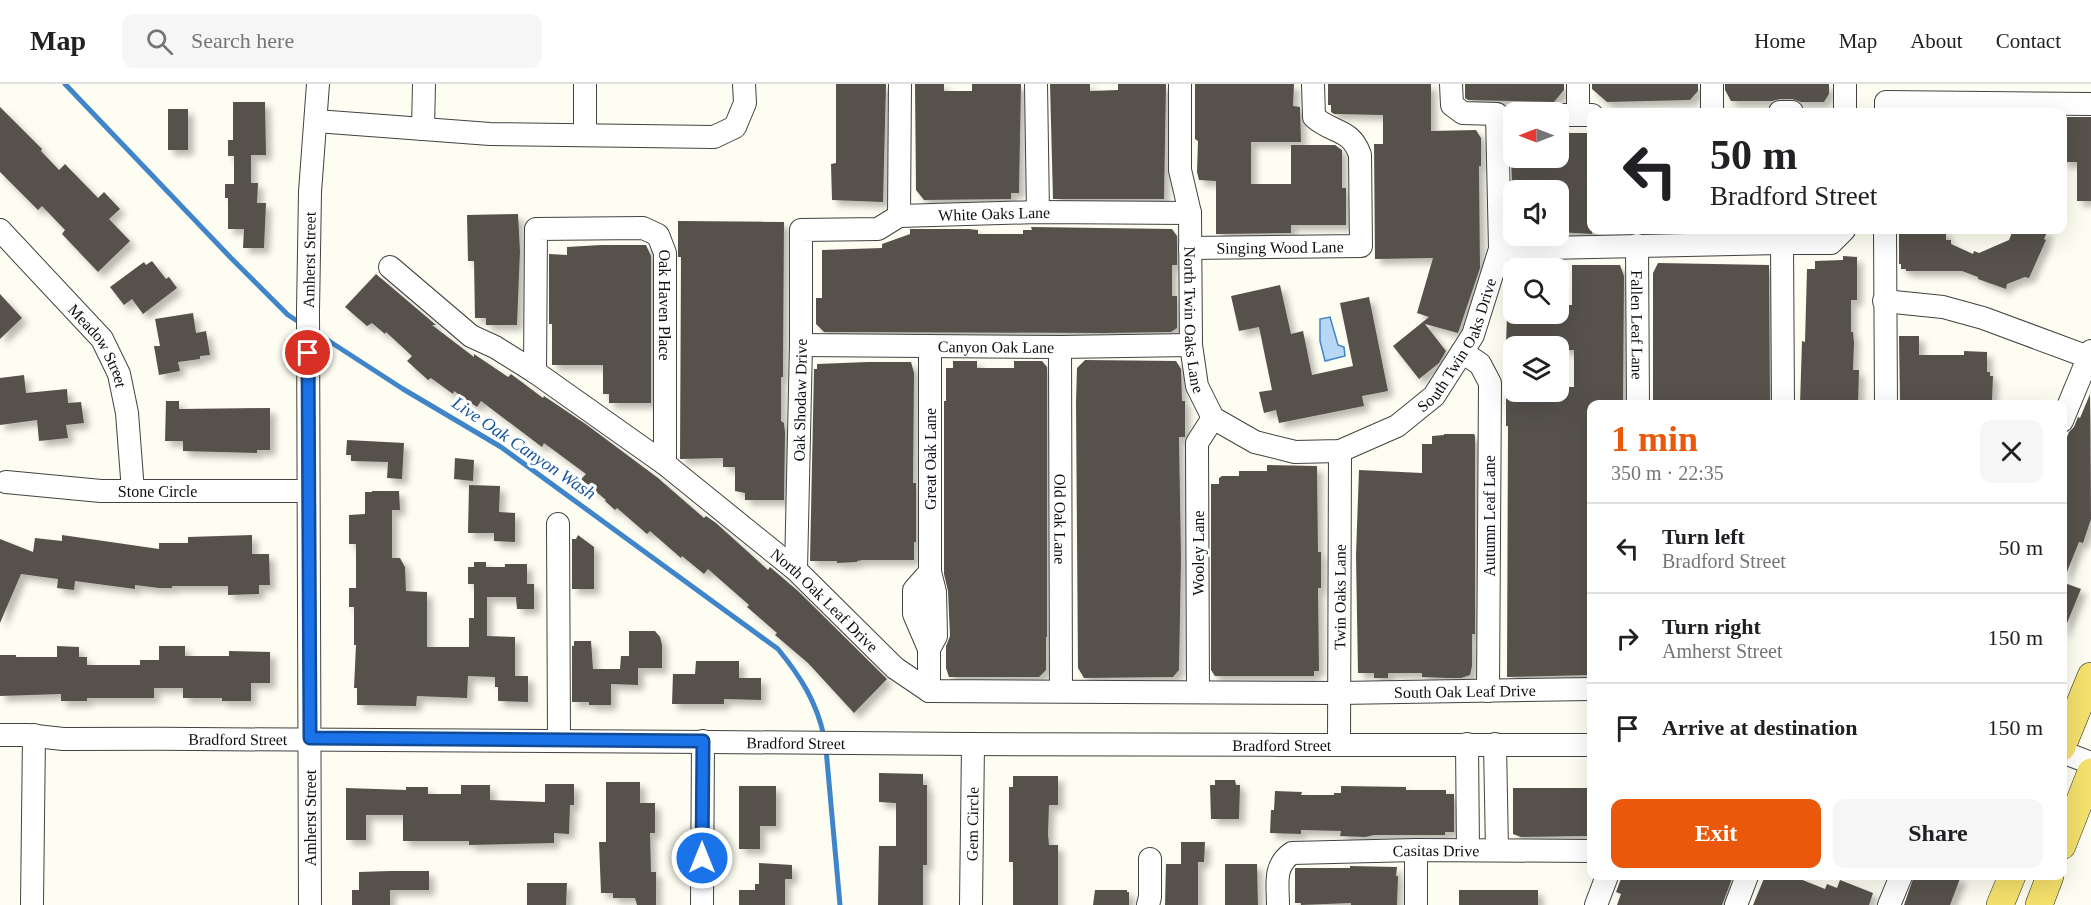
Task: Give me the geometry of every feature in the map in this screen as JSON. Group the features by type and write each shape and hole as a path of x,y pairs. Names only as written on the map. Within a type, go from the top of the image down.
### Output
{"main road":[{"path":"2067,737 2091,676"},
{"path":"2067,833 2091,772"},
{"path":"2000,905 2010,880"},
{"path":"2039,905 2048,880"}],"street":[{"name":"Amherst Street","path":"310,905 308,310 310,192 318,84"},
{"path":"423,129 424,84"},
{"path":"585,84 585,135"},
{"path":"316,121 490,134 714,137 735,127 745,103 744,84"},
{"path":"899,216 900,84"},
{"path":"1036,84 1038,212"},
{"name":"North Twin Oaks Lane","path":"1180,84 1180,170 1190,213 1191,345 1197,386 1213,418"},
{"name":"Singing Wood Lane","path":"1190,248 1361,246 1360,155 1356,142 1340,131 1323,125 1314,117 1313,84"},
{"name":"South Twin Oaks Drive","path":"1450,84 1452,105 1463,113 1503,114"},
{"path":"1576,115 1578,84"},
{"path":"1712,84 1712,108"},
{"path":"1845,84 1845,108"},
{"path":"1886,108 1886,102 2091,104"},
{"name":"South Twin Oaks Drive","path":"1340,451 1397,426 1434,396 1473,334 1500,249 1503,168"},
{"name":"White Oaks Lane","path":"801,231 878,229 899,216 1038,212 1190,213"},
{"name":"Oak Haven Place","path":"535,372 536,229 643,228 658,236 665,253 665,464"},
{"name":"Meadow Street","path":"0,230 102,339 107,348 119,374 127,413 133,491"},
{"name":"Oak Shodaw Drive","path":"796,570 801,231"},
{"path":"1885,234 1886,400"},
{"path":"1500,249 1782,243 1838,236"},
{"path":"1782,243 1783,400"},
{"name":"Fallen Leaf Lane","path":"1637,245 1638,400"},
{"name":"North Oak Leaf Drive","path":"390,267 471,336 495,347 535,372 665,464 796,570 895,668 929,691"},
{"path":"1884,300 1943,307 1983,318 2090,357 2067,410"},
{"name":"Canyon Oak Lane","path":"801,345 1060,347 1191,345"},
{"name":"Great Oak Lane","path":"929,691 929,650 914,614 914,590 930,572 930,345"},
{"name":"Old Oak Lane","path":"1060,347 1061,691"},
{"name":"Autumn Leaf Lane","path":"1462,352 1480,364 1490,383 1488,691"},
{"path":"1213,418 1255,442 1295,452 1340,451"},
{"name":"Wooley Lane","path":"1198,692 1197,443 1213,418"},
{"name":"Twin Oaks Lane","path":"1339,743 1340,451"},
{"name":"Stone Circle","path":"6,482 133,491 308,491"},
{"path":"558,524 559,740"},
{"name":"South Oak Leaf Drive","path":"1339,693 1587,689"},
{"path":"929,691 1339,693"},
{"name":"Bradford Street","path":"0,735 34,735 63,739 310,738 973,744 1587,745"},
{"path":"32,905 34,735"},
{"path":"702,905 703,741"},
{"name":"Gem Circle","path":"971,905 973,744"},
{"path":"1467,744 1468,850"},
{"path":"1495,744 1497,850"},
{"path":"2067,750 2091,750"},
{"path":"2067,752 2091,763"},
{"path":"1416,850 1416,905"},
{"name":"Casitas Drive","path":"1278,905 1278,868 1283,859 1292,853 1416,850 1587,851"},
{"path":"1148,905 1150,859"},
{"path":"1596,905 1605,880"},
{"path":"1736,905 1745,880"},
{"path":"1889,905 1899,880"}],"water":[{"path":"1330,317 1338,345 1344,347 1345,356 1325,361 1320,341 1320,319"}],"building":[{"path":"836,84 886,84 883,202 832,200 831,164 836,163"},
{"path":"915,84 944,84 944,91 972,91 972,84 1021,84 1019,193 1011,193 1011,199 924,200 916,190"},
{"path":"1050,84 1090,84 1090,91 1118,90 1118,84 1166,84 1164,199 1053,199"},
{"path":"1195,84 1294,84 1293,106 1300,107 1301,142 1251,142 1251,184 1291,184 1291,145 1335,145 1342,150 1342,188 1346,188 1346,225 1291,225 1291,233 1216,234 1216,181 1199,180 1197,172"},
{"path":"1328,84 1431,84 1431,131 1476,130 1481,138 1480,268 1458,333 1425,324 1446,351 1439,363 1419,379 1393,346 1429,317 1417,313 1433,258 1375,259 1374,144 1383,144 1383,115 1334,114 1331,112 1331,105 1328,105"},
{"path":"1465,84 1564,84 1564,90 1554,102 1468,100 1465,98"},
{"path":"1592,84 1698,84 1698,91 1690,100 1607,102 1592,89"},
{"path":"1725,84 1829,84 1829,94 1824,102 1801,102 1792,99 1731,101 1725,90"},
{"path":"233,102 265,102 266,155 251,155 251,183 258,183 257,203 266,203 264,248 243,248 244,229 228,229 228,198 225,198 225,184 234,184 234,156 228,156 228,140 233,140"},
{"path":"0,107 42,149 41,151 59,170 65,164 98,198 104,192 120,209 109,219 130,241 98,272 62,234 65,230 42,206 38,210 0,172"},
{"path":"168,109 188,109 188,150 168,150"},
{"path":"2067,117 2091,117 2091,201 2077,201 2077,162 2067,162"},
{"path":"1569,133 1587,133 1587,234 1569,233 1569,180 1512,180 1511,168 1569,168"},
{"path":"518,214 520,251 517,325 486,325 486,318 475,318 474,261 468,261 467,215"},
{"path":"678,221 784,222 781,421 784,423 785,433 784,500 745,500 745,493 735,491 735,467 723,467 723,458 680,459 681,257 678,257"},
{"path":"1031,227 1172,229 1177,236 1177,265 1172,265 1172,296 1177,296 1177,328 1171,332 1106,333 824,332 816,324 816,298 822,298 822,250 882,248 882,244 910,234 910,229 969,229 978,230 978,234 1023,234 1023,230 1032,230"},
{"path":"1899,234 1946,234 1946,240 1951,240 1951,244 1973,254 1974,251 1979,253 2009,240 2011,234 2046,234 2044,239 2046,240 2029,278 2025,277 2007,284 2006,289 1962,271 1906,271 1906,269 1901,269 1901,264 1899,264"},
{"path":"646,245 651,256 651,403 609,403 609,394 603,394 603,365 552,365 552,324 549,324 549,254 567,255 567,247"},
{"path":"1843,256 1857,257 1857,300 1851,300 1851,332 1853,332 1854,343 1853,370 1859,370 1858,400 1800,400 1802,341 1805,342 1807,269 1815,269 1815,261 1843,260"},
{"path":"152,261 166,279 169,277 177,288 143,314 132,299 124,305 110,287 144,262 146,265"},
{"path":"1658,263 1769,265 1770,400 1653,400 1653,273"},
{"path":"1572,265 1620,265 1624,276 1623,400 1587,400 1587,675 1507,677 1508,426 1506,426 1506,402 1569,402 1569,387 1574,387 1574,350 1569,350 1569,336 1506,336 1507,324 1569,324 1569,305 1572,305"},
{"path":"376,274 436,325 432,325 474,357 474,354 508,377 511,374 543,398 544,396 587,425 658,478 704,518 706,516 716,523 768,570 770,567 798,591 887,679 854,713 808,663 775,635 777,633 747,607 749,605 708,569 704,574 682,556 681,558 650,531 647,534 617,508 615,510 581,479 586,474 544,443 542,447 481,401 477,407 454,391 453,394 431,378 428,380 407,361 412,356 386,332 385,334 372,323 367,326 345,307"},
{"path":"1280,285 1291,334 1303,331 1312,375 1353,366 1340,303 1369,297 1388,391 1362,396 1364,406 1279,423 1276,410 1264,413 1259,392 1272,390 1259,327 1239,331 1231,296"},
{"path":"0,294 22,318 0,339"},
{"path":"193,313 196,333 206,331 210,355 178,362 180,371 159,375 154,346 160,346 155,319"},
{"path":"1899,336 1919,336 1919,355 1964,355 1964,351 1987,352 1987,372 1993,376 1992,400 1900,400"},
{"path":"1085,360 1176,361 1181,369 1182,401 1185,401 1185,437 1179,437 1181,558 1179,670 1173,677 1084,678 1078,668 1076,402 1077,368"},
{"path":"953,361 977,361 977,368 1014,368 1014,361 1042,361 1047,367 1047,637 1046,670 1039,677 949,677 946,668 946,646 950,636 948,591 944,574 944,401 946,401 946,368 953,368"},
{"path":"911,362 914,373 913,483 916,483 916,542 914,542 914,560 863,560 837,563 837,561 810,561 814,369 817,369 817,364"},
{"path":"24,375 26,393 67,389 68,403 81,402 84,423 66,425 68,438 39,441 37,420 0,425 0,378"},
{"path":"2090,394 2091,519 2083,543 2079,542 2067,572 2067,437 2078,417 2080,418"},
{"path":"166,401 179,401 179,409 270,408 270,450 257,450 257,453 183,451 183,441 165,441"},
{"path":"1474,434 1475,436 1475,634 1472,634 1470,675 1461,678 1447,678 1422,677 1422,673 1388,673 1388,678 1374,678 1374,673 1358,673 1356,555 1359,470 1422,473 1422,444 1432,444 1432,436"},
{"path":"347,440 404,443 402,479 387,478 388,462 351,461 351,455 346,455"},
{"path":"455,458 474,460 473,481 454,479"},
{"path":"1267,465 1317,466 1318,552 1321,552 1321,588 1318,588 1319,671 1314,671 1314,676 1215,676 1211,670 1211,484 1219,484 1219,478 1222,476 1239,476 1239,471 1267,471"},
{"path":"469,485 500,486 499,512 515,513 515,542 494,541 494,533 468,533"},
{"path":"399,491 400,510 392,510 392,558 400,558 405,567 406,591 427,592 427,647 469,647 469,618 474,618 474,584 468,584 468,567 474,567 474,562 486,562 486,567 527,564 527,584 534,584 534,609 517,609 516,597 487,597 487,636 515,637 515,676 528,676 528,702 498,701 495,677 468,676 467,698 417,696 416,706 357,705 357,688 354,688 356,645 354,645 354,607 349,607 349,588 356,588 356,544 349,544 349,515 365,514 365,492"},
{"path":"62,535 159,549 159,543 188,543 188,537 252,535 252,554 269,554 270,585 259,585 259,594 228,595 228,586 159,588 135,585 135,589 75,581 74,590 57,588 58,579 21,574 0,623 0,539 33,552 35,538 62,541"},
{"path":"578,535 594,547 594,589 572,589 572,539 576,539"},
{"path":"2067,584 2081,589 2067,623"},
{"path":"629,631 655,631 662,645 662,668 638,668 638,685 611,684 611,705 572,702 572,646 574,646 574,641 591,641 593,669 620,669 621,656 629,656"},
{"path":"57,646 79,647 79,657 87,657 87,665 140,665 140,660 159,660 159,646 185,646 185,656 229,656 229,651 270,652 270,683 251,683 251,701 183,698 183,688 154,688 154,698 87,698 87,701 61,701 61,694 0,696 0,655 57,657"},
{"path":"696,661 739,661 739,678 761,678 761,700 724,699 724,704 672,704 673,674 695,674"},
{"path":"879,773 923,774 923,785 927,785 927,865 923,865 923,905 878,905 879,846 896,846 896,803 879,802"},
{"path":"1013,776 1058,776 1058,805 1049,805 1048,834 1049,845 1058,845 1058,905 1013,905 1013,862 1009,862 1009,787 1013,787"},
{"path":"1215,780 1235,780 1236,785 1240,785 1239,819 1211,819 1210,785 1215,785"},
{"path":"606,782 640,782 640,803 655,803 655,833 650,833 651,872 656,872 656,905 637,905 635,898 613,898 613,893 601,893 599,842 606,842"},
{"path":"545,784 574,784 574,805 570,805 569,834 554,833 554,843 469,845 469,841 403,841 403,815 366,815 366,840 346,840 346,788 406,790 406,787 428,787 428,794 461,794 461,785 490,785 490,800 545,802"},
{"path":"739,786 776,786 776,826 760,826 760,849 739,849"},
{"path":"1341,786 1446,790 1446,794 1454,794 1454,832 1445,832 1445,835 1365,837 1340,836 1341,831 1301,830 1301,834 1270,833 1275,791 1302,792 1301,795 1334,795 1334,793 1341,793"},
{"path":"1513,788 1587,788 1587,836 1521,837 1513,834"},
{"path":"1181,842 1205,842 1204,862 1198,862 1198,905 1165,905 1166,864 1181,864"},
{"path":"759,863 792,865 792,879 785,879 785,905 739,905 739,890 755,890 755,884 759,884"},
{"path":"1225,864 1257,864 1258,905 1225,905"},
{"path":"1350,866 1397,867 1397,905 1351,905 1351,903 1301,905 1301,903 1295,903 1295,868 1350,868"},
{"path":"429,871 429,890 390,890 390,905 352,905 352,890 359,890 359,872"},
{"path":"1620,880 1731,880 1722,905 1617,905 1621,894 1616,892"},
{"path":"1763,880 1802,880 1825,889 1827,884 1837,888 1840,880 1873,893 1869,905 1753,905"},
{"path":"1913,880 1959,880 1950,905 1904,905"},
{"path":"527,883 567,883 566,905 527,905"},
{"path":"1095,890 1127,890 1129,905 1093,905"},
{"path":"1459,890 1538,890 1538,905 1459,905"}],"waterway":[{"name":"Live Oak Canyon Wash","path":"65,84 231,258 288,315 302,324"},
{"name":"Live Oak Canyon Wash","path":"315,332 403,389 501,447 778,649 807,690 817,712 824,737"},
{"name":"Live Oak Canyon Wash","path":"826,749 840,905"}],"route":[{"path":"308,353 310,738 703,741 702,858"}]}
